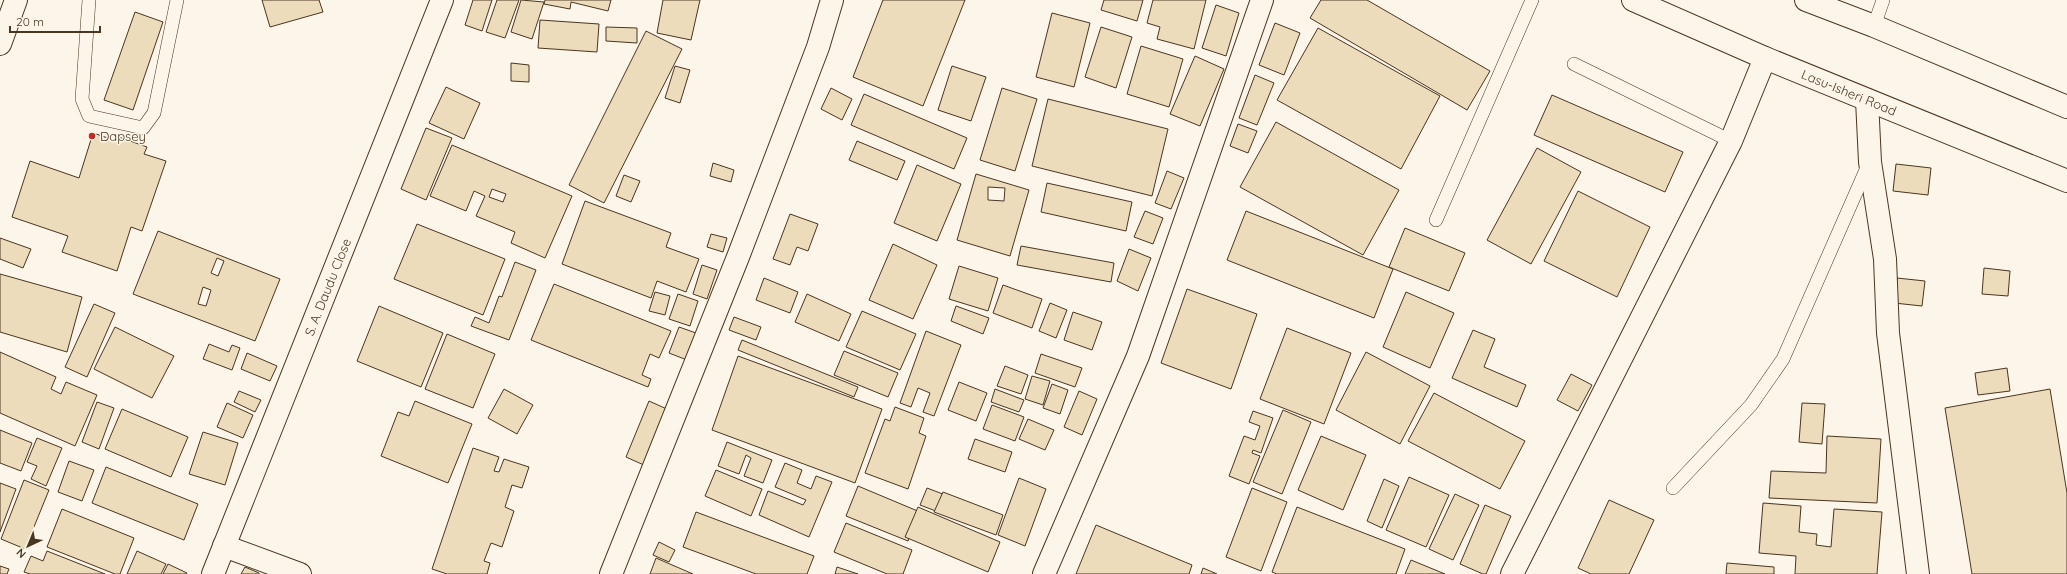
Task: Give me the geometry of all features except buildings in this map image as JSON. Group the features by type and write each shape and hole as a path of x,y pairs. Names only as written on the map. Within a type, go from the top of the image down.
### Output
{"street":[{"path":"0,44 16,0"},
{"name":"S. A. Daudu Close","path":"213,574 442,0"},
{"path":"611,574 740,249 818,46 832,0"},
{"path":"1044,574 1138,356 1262,0"},
{"name":"Lasu-Isheri Road","path":"1633,0 1765,58 2067,181"},
{"path":"1812,1 2067,105"},
{"path":"1512,574 1731,141 1765,58"},
{"path":"1867,100 1870,162 1885,259 1888,332 1918,574"},
{"path":"224,546 300,574"}],"lane":[{"path":"89,0 82,99 89,116 142,128 154,114 177,0"},
{"path":"1436,220 1532,0"},
{"path":"1874,26 1884,0"},
{"path":"1574,64 1731,141"},
{"path":"1673,488 1751,405 1783,359 1870,162"}],"place":[{"name":"Dapsey","path":"92,136"}]}
